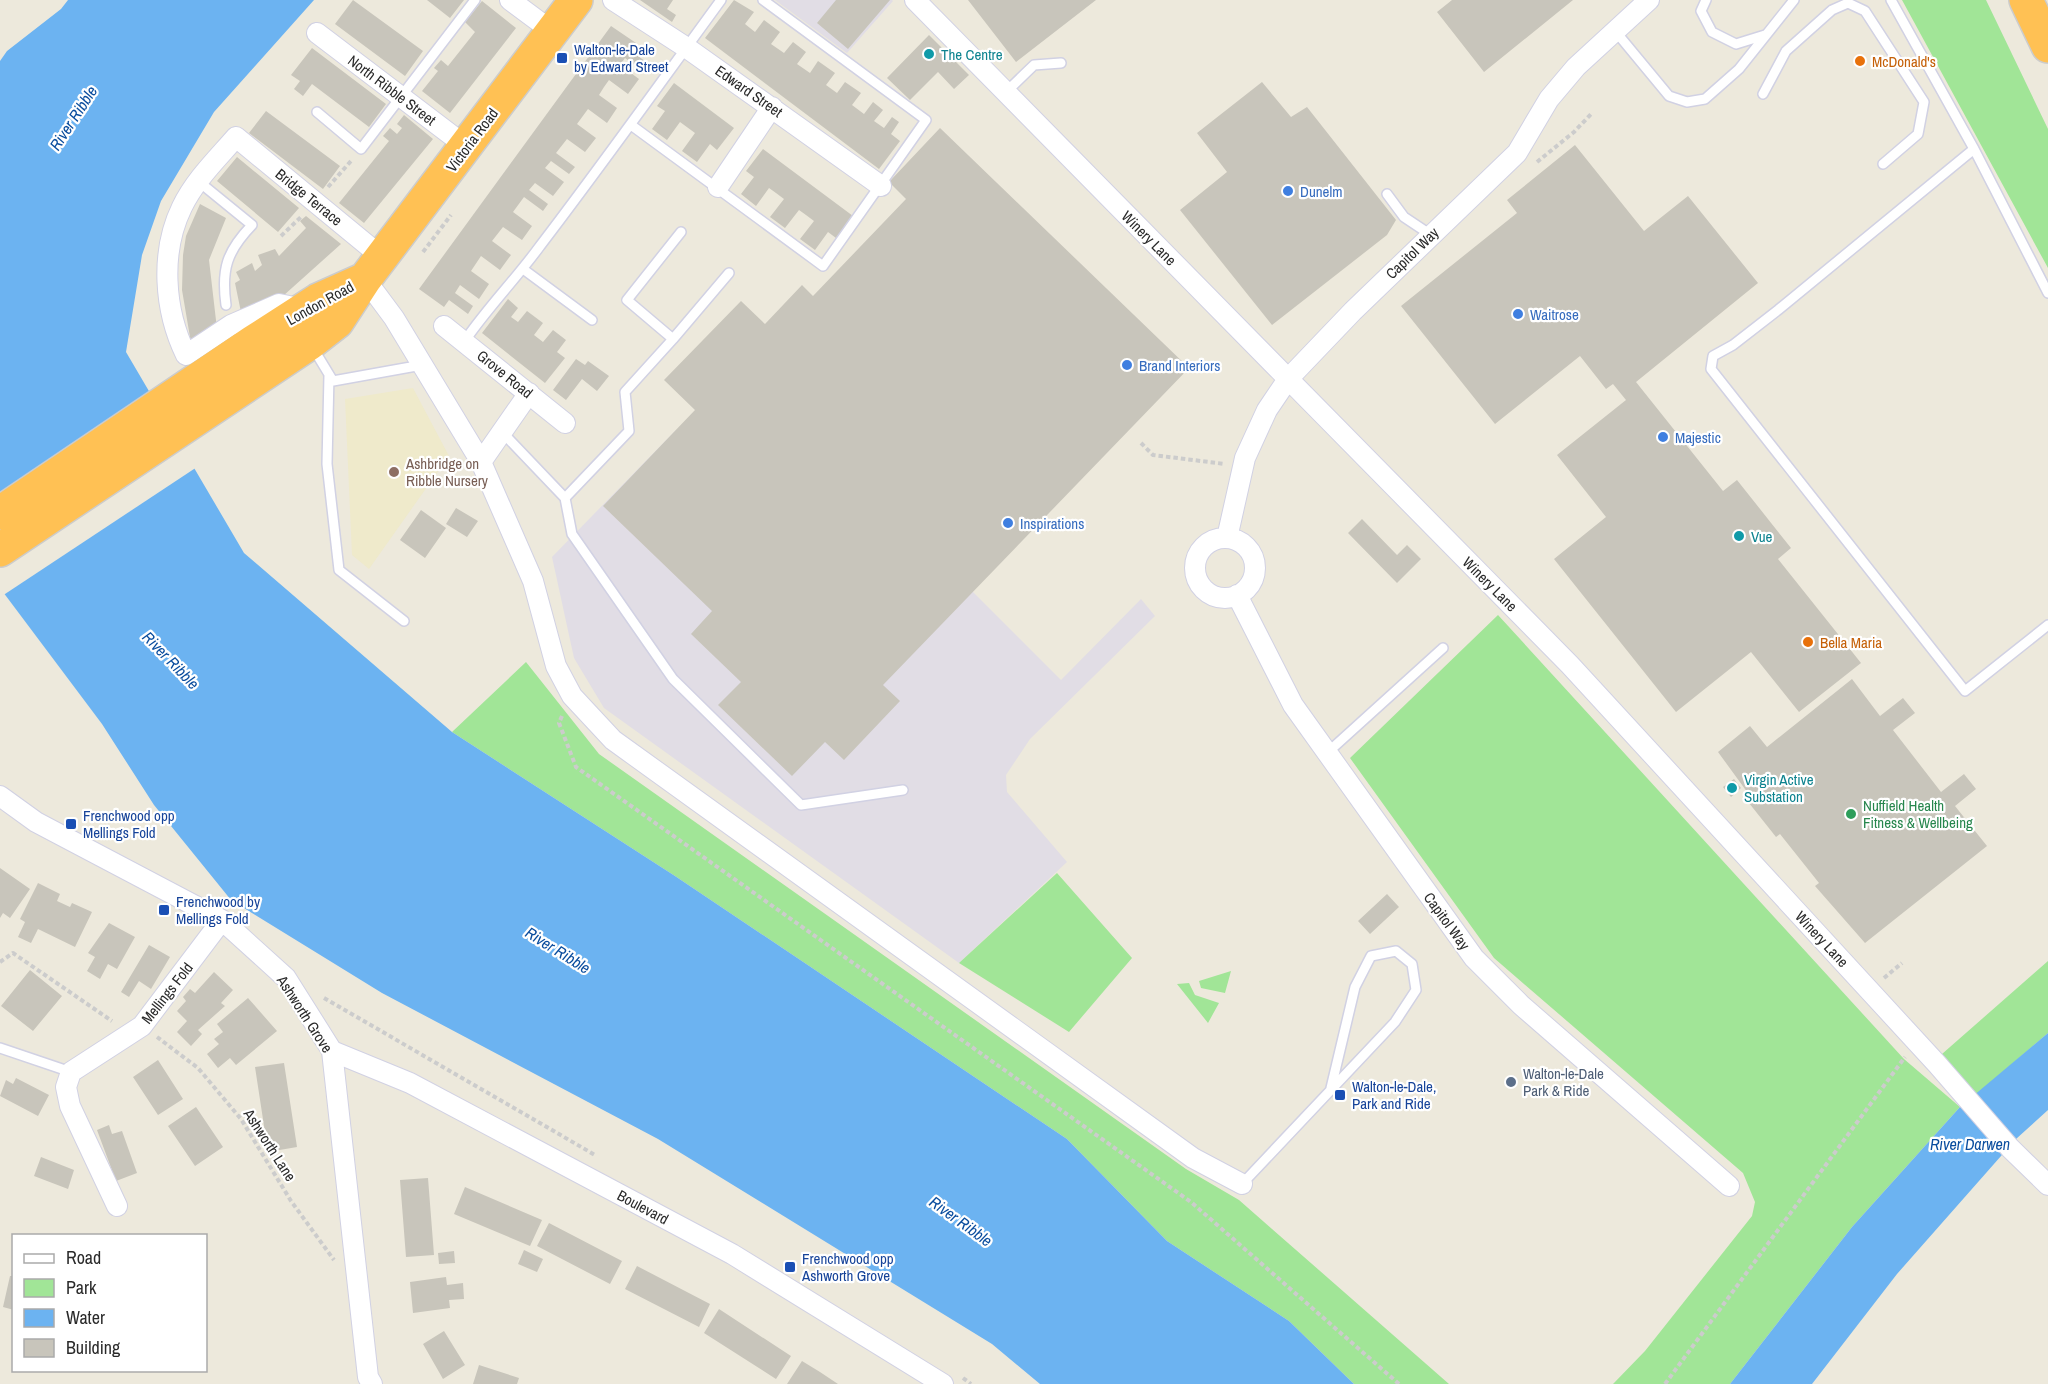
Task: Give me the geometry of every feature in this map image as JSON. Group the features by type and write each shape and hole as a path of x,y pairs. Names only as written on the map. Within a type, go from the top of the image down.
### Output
{"highway":[{"name":"Victoria Road","path":"374,268 576,0"},
{"path":"2026,0 2048,46"},
{"name":"London Road","path":"170,419 304,309 374,268"},
{"name":"London Road","path":"170,419 310,343 336,322 374,268"},
{"path":"0,513 170,419"},
{"path":"0,550 170,419"}],"street":[{"path":"510,0 553,32"},
{"name":"Edward Street","path":"613,0 687,48 881,186"},
{"name":"Winery Lane","path":"915,0 1570,664 1937,1064 2006,1143 2048,1185"},
{"name":"Capitol Way","path":"1227,538 1245,458 1268,410 1288,379 1517,153 1549,99 1576,67 1649,0"},
{"name":"North Ribble Street","path":"316,33 467,147"},
{"path":"718,187 772,107"},
{"name":"Bridge Terrace","path":"198,181 236,137 374,268 394,318 481,462 533,581 556,666 572,696 613,740 1193,1158 1242,1184"},
{"path":"198,181 176,222 168,262 170,304 179,339 186,355 231,325 279,304 304,309"},
{"name":"Grove Road","path":"444,326 565,423"},
{"path":"481,462 529,393"},
{"path":"1227,538 1243,544 1251,553 1255,564 1251,582 1237,595 1222,598 1211,595 1202,587 1195,571 1196,559 1205,544 1215,539 1227,538"},
{"name":"Capitol Way","path":"1237,595 1289,697 1474,958 1521,1005 1730,1186"},
{"name":"Ashworth Grove","path":"0,796 36,822 222,920 286,978 332,1051 368,1377 372,1384"},
{"name":"Mellings Fold","path":"72,1072 136,1030 222,920"},
{"name":"Boulevard","path":"332,1051 410,1083 732,1254 943,1384"},
{"path":"72,1072 66,1087 69,1106 117,1206"}],"lane":[{"path":"317,112 361,148 476,0"},
{"path":"464,342 486,310 523,269 632,125 721,0"},
{"path":"632,125 824,266 926,120 763,0"},
{"path":"1706,0 1701,11 1712,32 1736,44 1766,35"},
{"path":"1616,32 1669,96 1687,102 1705,99 1739,69 1794,0"},
{"path":"1891,0 1974,149 2048,293"},
{"path":"1763,94 1786,51 1832,10 1848,3 1865,11 1924,102 1918,134 1883,164"},
{"path":"1005,93 1034,65 1061,63"},
{"path":"1974,149 1778,310 1733,345 1713,356 1711,369 1965,691 2048,625"},
{"path":"198,181 252,225 237,241 225,264 226,305"},
{"path":"1387,194 1404,218 1431,236"},
{"path":"673,339 627,300 681,232"},
{"path":"523,269 592,320"},
{"path":"565,498 629,431 625,392 729,273"},
{"path":"310,343 333,381 422,365"},
{"path":"329,375 327,464 339,570 404,621"},
{"path":"502,432 565,498 573,534 673,679 801,805 903,790"},
{"path":"1327,753 1443,648"},
{"path":"1242,1184 1395,1022 1416,990 1412,964 1396,951 1371,956 1355,987 1331,1088"},
{"path":"0,1048 72,1072"}],"path":[{"path":"1141,443 1153,455 1243,467"},
{"path":"559,723 576,767 1191,1202 1399,1384"},
{"name":"Ashworth Lane","path":"0,962 14,953 198,1068 241,1119 291,1201 359,1294"},
{"path":"1665,1384 1917,1043"}],"shaded area":[{"path":"775,0 892,0 893,1 847,53"},
{"name":"Ashbridge on Ribble Nursery","path":"413,388 449,456 369,569 352,555 345,399"},
{"path":"676,430 891,510 1061,680 1141,599 1155,616 1030,739 1006,775 1007,792 1067,862 959,963 604,708 574,658 552,557"}],"green space":[{"path":"1902,0 1986,0 2048,129 2048,268"},
{"path":"1498,615 1904,1059 1960,1107 1852,1227 1730,1384 1613,1384 1645,1351 1752,1216 1755,1202 1743,1173 1494,958 1350,758"},
{"path":"526,662 599,754 1186,1169 1239,1200 1449,1384 1354,1384 1289,1321 1167,1241 1067,1139 675,876 452,732"},
{"path":"1057,873 1132,958 1069,1032 959,963"},
{"path":"2048,961 2048,1033 1976,1095 1942,1054"},
{"path":"1231,971 1225,993 1201,988 1199,981"},
{"path":"1189,983 1195,995 1219,1003 1208,1023 1177,984"}],"water":[{"name":"River Ribble","path":"68,0 314,0 214,112 161,201 142,255 126,352 244,553 452,732 675,876 1067,1139 1167,1241 1289,1321 1354,1384 1040,1384 992,1344 658,1139 382,993 231,900 154,805 102,724 0,588 0,61 7,51 61,9"},
{"name":"River Darwen","path":"2048,1033 2048,1110 2016,1139 1897,1274 1812,1384 1730,1384 1852,1227 1960,1107"}],"pier":[{"path":"153,393 197,467 2,596 0,593 0,494"}],"building":[{"path":"353,0 423,51 405,76 335,24"},
{"path":"427,0 464,0 450,18"},
{"path":"640,0 673,0 667,9 676,15 672,22"},
{"path":"734,0 754,12 745,24 755,32 764,20 780,32 771,44 784,53 793,42 806,52 797,64 810,73 818,61 835,73 826,85 837,93 845,82 861,93 852,105 864,114 873,102 883,110 874,121 884,128 892,117 899,122 891,134 900,141 879,169 705,38"},
{"path":"836,0 890,0 848,49 817,23"},
{"path":"968,0 1096,0 1016,62"},
{"path":"1452,0 1573,0 1484,72 1437,12"},
{"path":"482,1 516,28 450,113 422,91 438,71 434,68 441,60 448,66 475,32 465,22"},
{"path":"611,26 636,43 631,51 649,64 644,72 625,58 620,65 639,79 628,94 609,80 599,95 617,108 607,123 588,109 577,124 596,138 585,152 567,139 556,153 575,167 569,174 551,161 545,168 564,182 553,196 535,183 529,190 548,204 543,211 524,197 513,212 532,226 522,240 503,227 492,241 511,255 500,270 481,256 471,271 489,284 479,299 460,285 455,293 473,306 468,314 449,300 444,307 419,289"},
{"name":"The Centre","path":"929,35 969,75 954,89 938,72 910,100 887,78"},
{"path":"312,48 386,104 369,127 312,84 303,96 294,89 300,81 291,75"},
{"name":"Dunelm","path":"1262,82 1291,117 1307,107 1396,220 1387,235 1272,325 1180,210 1227,172 1197,133"},
{"path":"674,83 734,128 717,150 710,144 697,162 682,151 695,133 680,122 667,140 652,129 665,111 657,106"},
{"path":"266,111 340,166 323,189 249,133"},
{"path":"404,115 433,139 364,223 339,203 389,141 383,136 390,128 397,134 402,128 397,124"},
{"path":"940,128 1189,368 883,685 900,701 844,760 825,742 792,776 718,705 741,682 691,634 712,611 603,506 695,410 664,380 741,301 765,324 802,285 813,296 906,199 889,182"},
{"path":"1575,145 1644,231 1688,196 1758,283 1636,382 1723,491 1737,480 1791,548 1778,559 1861,663 1799,712 1751,652 1676,712 1554,559 1606,517 1557,455 1626,400 1613,384 1606,389 1580,356 1495,424 1401,306 1517,213 1507,200"},
{"path":"763,149 853,216 836,238 828,232 815,250 800,239 814,221 799,210 785,228 770,217 784,199 769,188 756,206 741,194 754,177 746,171"},
{"path":"237,157 299,208 278,232 217,181"},
{"path":"200,204 226,218 209,260 217,329 191,343 182,290 183,255 186,236"},
{"path":"306,216 341,244 283,296 242,317 235,283 240,280 236,272 252,263 255,271 262,265 258,255 275,249 279,256 306,228 300,221"},
{"path":"508,299 518,308 511,317 518,322 527,311 543,323 534,335 543,342 553,330 566,340 557,352 565,358 545,383 482,333"},
{"path":"576,359 585,365 588,361 609,376 597,391 582,379 566,400 553,390"},
{"path":"456,508 478,521 467,537 446,524"},
{"path":"421,510 446,528 425,558 400,540"},
{"path":"1362,519 1397,555 1407,545 1421,559 1397,583 1348,533"},
{"path":"1852,679 1880,716 1903,698 1915,713 1893,730 1941,792 1964,774 1976,789 1955,806 1987,846 1865,943 1815,886 1819,883 1780,834 1776,837 1749,803 1753,800 1718,752 1750,726 1767,747"},
{"name":"Virgin Active Substation","path":"1734,779 1741,788 1731,797 1723,787"},
{"path":"0,868 30,889 10,918 3,913 0,918"},
{"path":"38,883 60,894 57,901 70,907 72,903 92,912 75,947 38,929 31,943 18,937 25,922 20,919"},
{"path":"1387,894 1399,907 1370,934 1358,921"},
{"path":"109,923 135,937 117,969 108,964 100,979 87,971 95,957 88,953"},
{"path":"149,945 170,957 151,989 139,981 129,997 121,992"},
{"path":"30,970 62,996 33,1031 1,1006"},
{"path":"214,972 233,990 221,1003 225,1006 198,1030 202,1034 191,1046 177,1032 187,1021 177,1011 186,1001 183,997 190,989 195,993"},
{"path":"248,998 277,1031 236,1065 230,1058 218,1068 207,1054 219,1044 214,1039 223,1032 217,1024"},
{"path":"158,1060 183,1099 158,1115 133,1077"},
{"path":"284,1063 297,1147 268,1152 255,1067"},
{"path":"16,1078 49,1095 38,1116 0,1096 6,1080 13,1084"},
{"path":"196,1107 223,1147 195,1166 168,1126"},
{"path":"109,1125 112,1134 122,1131 137,1173 116,1181 97,1130"},
{"path":"41,1157 74,1170 68,1189 34,1176"},
{"path":"428,1178 434,1255 406,1257 400,1180"},
{"path":"465,1187 542,1220 530,1246 454,1214"},
{"path":"549,1223 622,1261 610,1284 537,1246"},
{"path":"524,1250 543,1259 537,1272 518,1264"},
{"path":"454,1251 455,1263 439,1264 438,1253"},
{"path":"637,1266 710,1304 699,1327 625,1289"},
{"path":"10,1276 12,1276 12,1309 3,1307"},
{"path":"446,1277 447,1285 463,1283 464,1299 449,1300 450,1308 413,1313 410,1282"},
{"path":"719,1309 791,1356 776,1379 704,1333"},
{"path":"444,1331 465,1365 443,1379 423,1344"},
{"path":"802,1361 820,1372 838,1384 787,1384"},
{"path":"479,1365 519,1378 517,1384 473,1384"}],"place":[{"name":"The Centre","path":"929,54"},
{"name":"Walton-le-Dale by Edward Street","path":"562,58"},
{"name":"McDonald's","path":"1860,61"},
{"name":"Dunelm","path":"1288,191"},
{"name":"Waitrose","path":"1518,314"},
{"name":"Brand Interiors","path":"1127,365"},
{"name":"Majestic","path":"1663,437"},
{"name":"Ashbridge on Ribble Nursery","path":"394,472"},
{"name":"Inspirations","path":"1008,523"},
{"name":"Vue","path":"1739,536"},
{"name":"Bella Maria","path":"1808,642"},
{"name":"Virgin Active Substation","path":"1732,788"},
{"name":"Nuffield Health Fitness & Wellbeing","path":"1851,814"},
{"name":"Frenchwood opp Mellings Fold","path":"71,824"},
{"name":"Frenchwood by Mellings Fold","path":"164,910"},
{"name":"Walton-le-Dale Park & Ride","path":"1511,1082"},
{"name":"Walton-le-Dale, Park and Ride","path":"1340,1095"},
{"name":"Frenchwood opp Ashworth Grove","path":"790,1267"}]}
